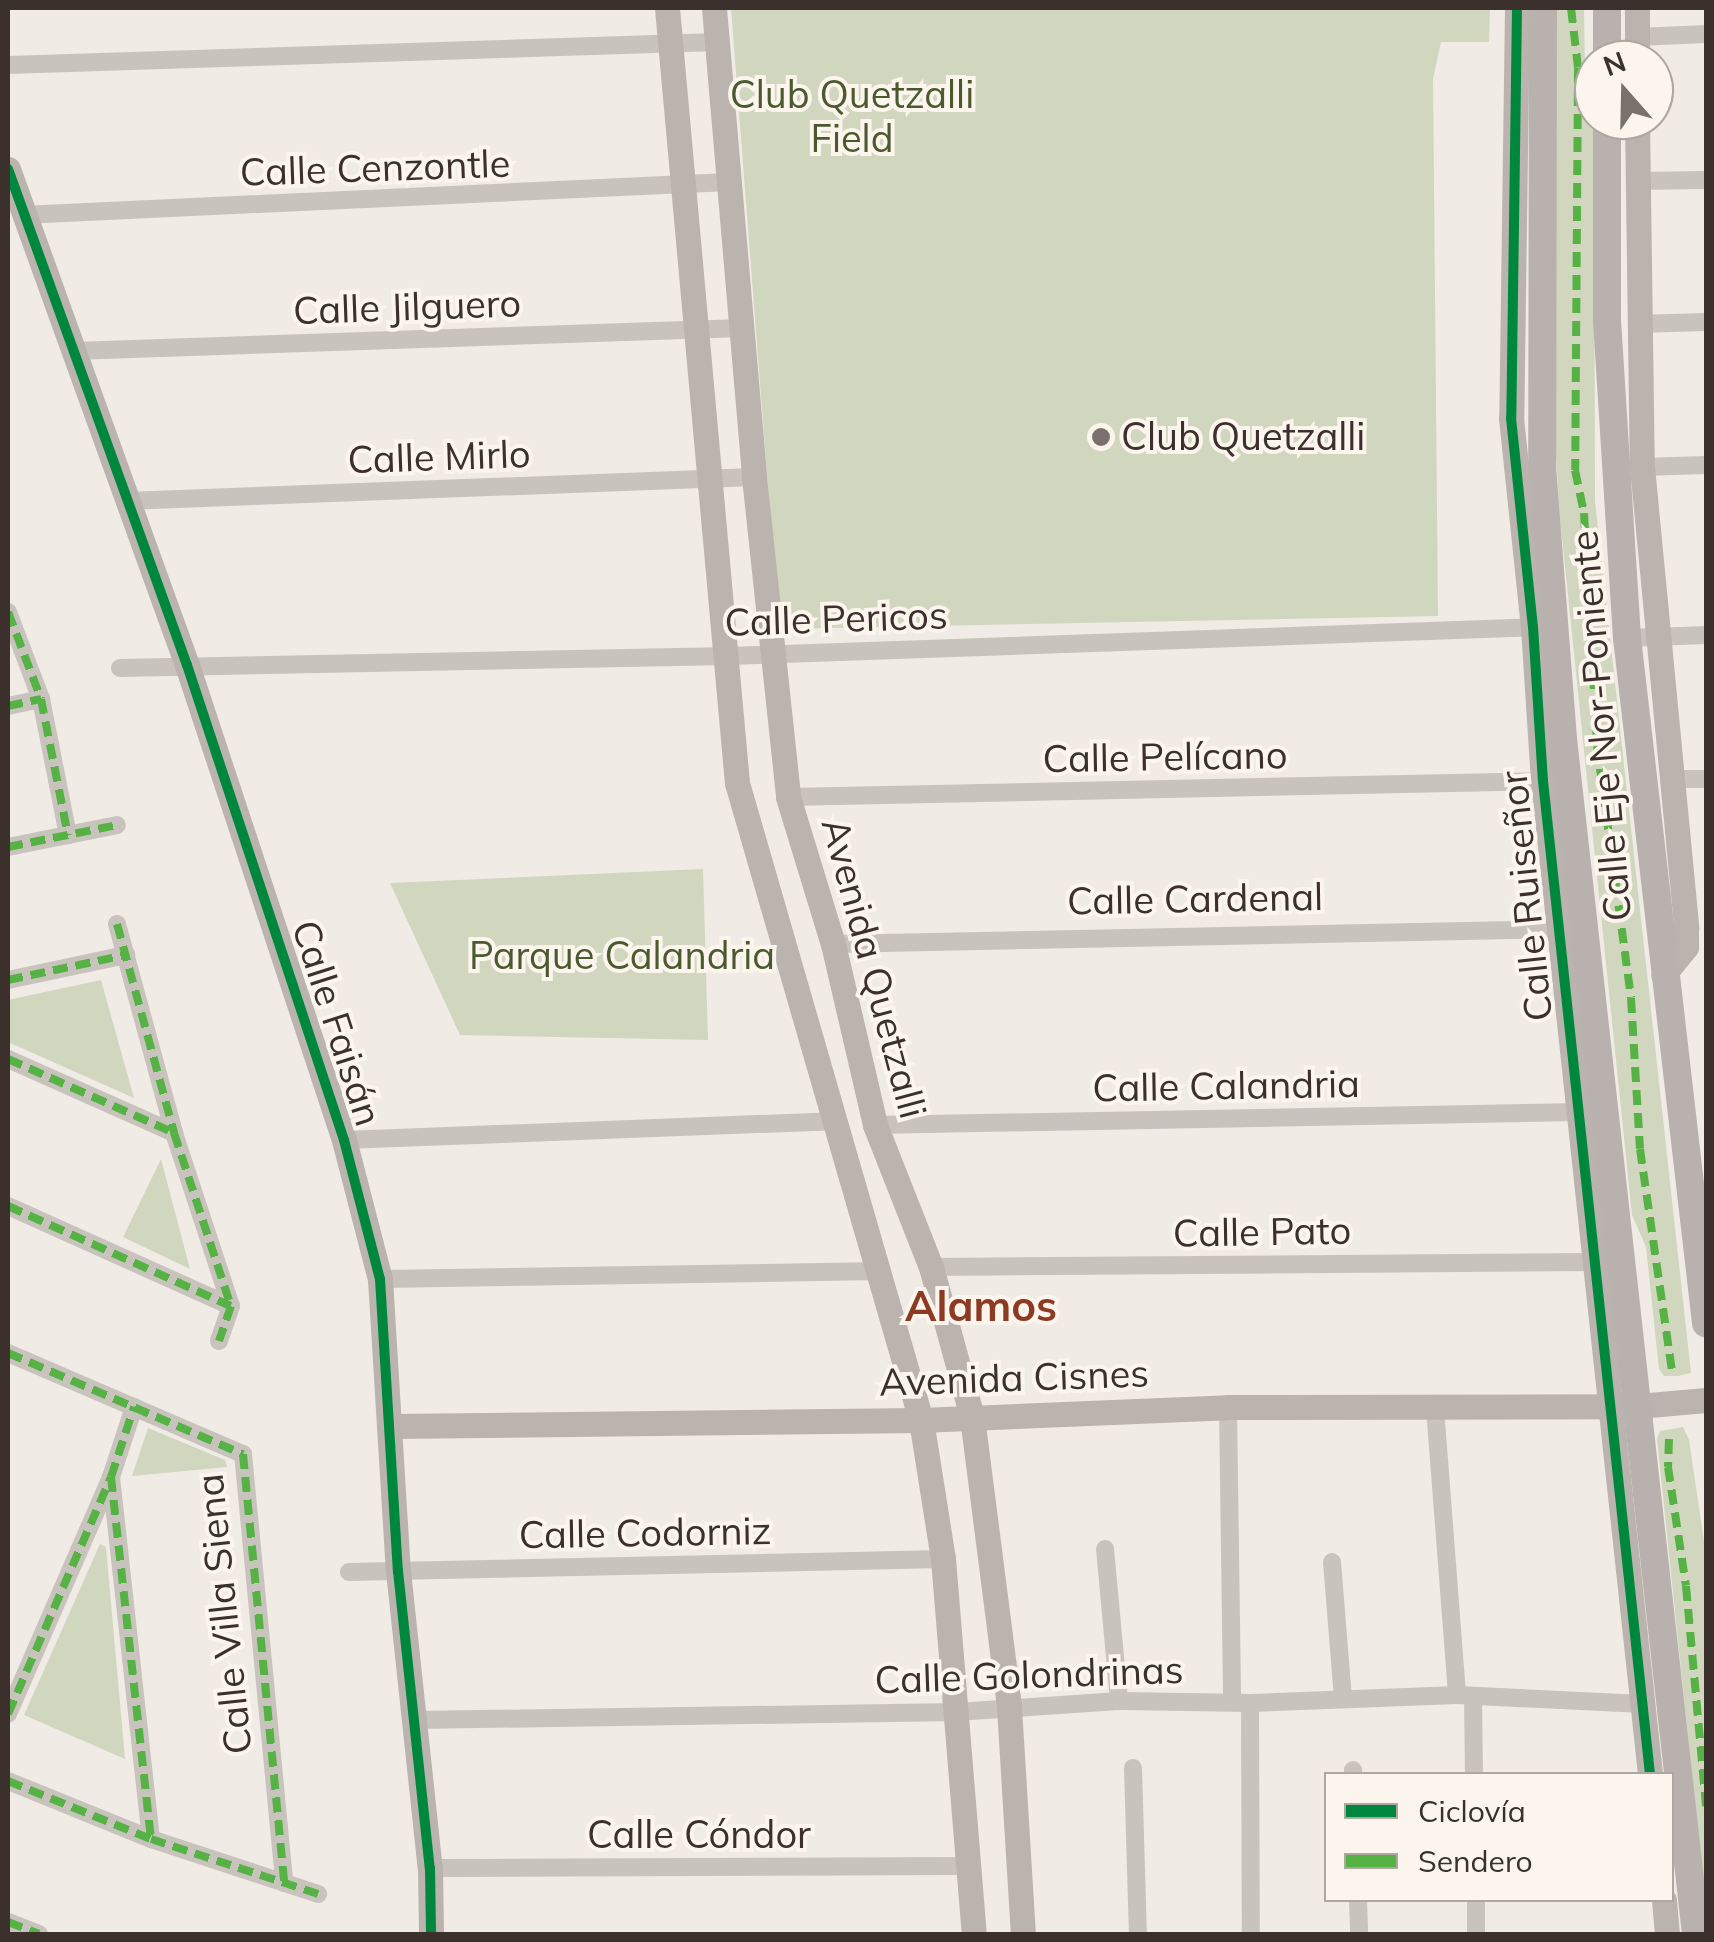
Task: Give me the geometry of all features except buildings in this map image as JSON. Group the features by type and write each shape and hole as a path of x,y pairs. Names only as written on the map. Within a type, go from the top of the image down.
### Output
{"main road":[{"name":"Avenida Quetzalli","path":"666,8 729,656 737,782 921,1420 943,1559 974,1934"},
{"name":"Avenida Quetzalli","path":"714,8 754,478 788,797 833,944 875,1124 932,1268 972,1417 1009,1708 1023,1934"},
{"name":"Calle Ruiseñor","path":"1517,8 1511,418 1544,627 1542,781 1594,1262 1624,1405 1650,1772"},
{"name":"Calle Eje Nor-Poniente","path":"1543,8 1544,627 1624,1405 1674,1772"},
{"path":"1607,8 1607,40"},
{"path":"1637,8 1637,40"},
{"name":"Calle Eje Nor-Poniente","path":"1607,140 1607,320 1627,638 1706,1323"},
{"path":"1637,140 1642,467 1671,779 1696,928 1663,975"},
{"name":"Calle Faisán","path":"8,169 187,665 344,1140 380,1280 398,1571 430,1868 430,1934"},
{"name":"Avenida Cisnes","path":"392,1426 921,1420 1228,1407 1435,1408 1706,1400"},
{"name":"Calle Eje Nor-Poniente","path":"1674,1772 1696,1934"},
{"path":"1664,1902 1668,1934"}],"street":[{"path":"1674,40 1706,34"},
{"path":"8,65 718,42"},
{"path":"1637,182 1706,180"},
{"name":"Calle Cenzontle","path":"23,215 729,182"},
{"path":"1637,324 1706,322"},
{"name":"Calle Jilguero","path":"74,351 743,328"},
{"path":"1642,467 1706,464"},
{"name":"Calle Mirlo","path":"126,501 754,478"},
{"path":"8,612 41,699 68,835"},
{"name":"Calle Pericos","path":"120,668 729,656 1544,627"},
{"path":"1627,638 1706,635"},
{"path":"8,706 41,699"},
{"path":"1671,779 1706,778"},
{"name":"Calle Pelícano","path":"788,797 1542,781"},
{"path":"8,847 117,825"},
{"path":"117,924 174,1133 231,1306 219,1341"},
{"name":"Calle Cardenal","path":"833,944 1559,929"},
{"path":"8,980 126,956"},
{"path":"8,1060 174,1133"},
{"name":"Calle Calandria","path":"875,1124 1579,1112"},
{"path":"344,1140 835,1122"},
{"path":"8,1206 231,1306"},
{"name":"Calle Pato","path":"932,1268 1594,1262"},
{"path":"380,1280 880,1271"},
{"name":"Calle Villa Siena","path":"8,1353 243,1454 284,1883"},
{"path":"8,1714 111,1477 134,1407"},
{"path":"1228,1407 1251,1934"},
{"path":"1435,1408 1474,1772"},
{"path":"111,1477 150,1839"},
{"path":"1105,1549 1119,1701"},
{"name":"Calle Codorniz","path":"348,1572 943,1559"},
{"path":"1332,1562 1343,1698"},
{"name":"Calle Golondrinas","path":"417,1720 957,1712 1119,1701 1241,1702 1465,1695 1643,1704"},
{"path":"1132,1768 1138,1934"},
{"path":"8,1781 150,1839 318,1894"},
{"name":"Calle Cóndor","path":"430,1868 968,1866"},
{"path":"1358,1902 1359,1934"},
{"path":"1476,1902 1476,1934"},
{"path":"8,1922 39,1934"}],"green space":[{"name":"Club Quetzalli","path":"731,8 1490,8 1489,42 1441,42 1433,79 1438,616 779,629"},
{"path":"1557,8 1584,8 1584,40 1574,40 1574,140 1594,140 1595,501 1691,1373 1678,1376 1664,1376 1659,1369 1646,1247 1632,1215 1560,518 1551,376"},
{"name":"Parque Calandria","path":"703,869 708,1040 460,1035 390,883"},
{"path":"101,980 134,1098 8,1042 8,1000"},
{"path":"161,1159 190,1269 123,1237"},
{"path":"1683,1427 1689,1440 1706,1555 1706,1909 1657,1439 1660,1431"},
{"path":"148,1428 225,1460 227,1467 132,1476"},
{"path":"100,1544 106,1547 125,1759 24,1715"}],"marked path":[{"path":"1571,8 1578,68 1575,470 1584,513 1597,746 1631,998 1640,1149 1672,1371"},
{"path":"8,612 41,699 68,835"},
{"path":"8,706 41,699"},
{"path":"8,847 117,825"},
{"path":"117,924 174,1133 231,1306 219,1341"},
{"path":"8,980 126,955"},
{"path":"8,1059 174,1133"},
{"path":"8,1206 231,1306"},
{"path":"8,1353 243,1454 284,1883"},
{"path":"8,1714 111,1477 134,1407"},
{"path":"1669,1439 1668,1467 1686,1586 1706,1806"},
{"path":"111,1477 151,1839"},
{"path":"8,1781 151,1839 318,1894"},
{"path":"8,1922 39,1934"}],"cycle path":[{"path":"1517,8 1511,418 1533,627 1543,781 1650,1772"},
{"path":"8,169 187,665 344,1140 380,1279 398,1571 430,1868 431,1934"}],"place":[{"name":"Club Quetzalli","path":"1101,437"}],"district":[{"name":"Alamos","path":"981,1306"}],"park label":[{"name":"Club Quetzalli Field","path":"852,117"}]}
